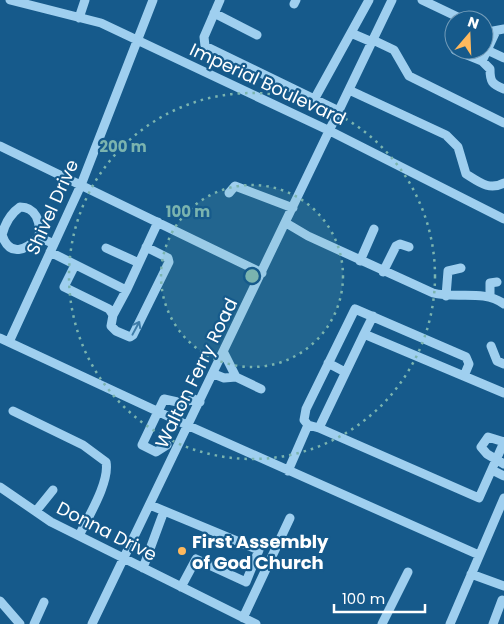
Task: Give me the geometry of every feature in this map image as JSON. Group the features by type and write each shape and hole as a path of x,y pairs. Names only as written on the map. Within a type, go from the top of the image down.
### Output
{"street":[{"name":"Imperial Boulevard","path":"10,0 101,24 330,131 504,219"},
{"path":"80,18 85,0"},
{"name":"Shivel Drive","path":"9,342 81,185 154,0"},
{"path":"220,0 204,37 205,46 292,90 315,98 339,110"},
{"path":"315,98 369,0"},
{"name":"Walton Ferry Road","path":"92,624 214,374 392,0"},
{"path":"422,0 444,11"},
{"path":"214,13 257,34"},
{"path":"351,32 394,50 409,76 504,123"},
{"path":"482,61 490,69 490,78 493,85 504,89"},
{"path":"349,90 446,135 458,147 466,174 483,185 496,188 504,184"},
{"path":"0,146 262,273"},
{"path":"229,193 235,186 293,208"},
{"path":"39,237 26,249 20,250 8,245 2,234 4,226 14,211 20,207 26,207 36,214 39,222 39,237 52,248 75,265 127,289"},
{"path":"146,247 168,258 169,262 133,335 130,337 116,331 111,326 113,315 158,222"},
{"path":"286,223 383,272 433,293 446,296 490,296 504,304"},
{"path":"360,261 374,229"},
{"path":"383,272 396,246 400,244 409,247"},
{"path":"106,248 139,263"},
{"path":"75,265 64,287 109,309 113,315"},
{"path":"446,296 448,271 461,268"},
{"path":"490,296 490,284 497,282"},
{"path":"464,376 469,364 466,357 355,309 306,409 304,420 308,426 319,428 479,498 492,470 500,462 503,446 488,437 484,440 481,447 500,462"},
{"path":"319,428 372,316"},
{"path":"364,334 504,393"},
{"path":"0,338 288,471 479,555"},
{"path":"491,346 497,361 504,364"},
{"path":"224,353 236,377"},
{"path":"328,363 345,372"},
{"path":"214,374 224,378 236,377 261,389"},
{"path":"167,445 156,452 142,445 166,398 182,403 191,399 200,402"},
{"path":"13,411 83,445 106,462 107,469 104,482 79,536"},
{"path":"288,471 308,426"},
{"path":"492,470 504,476"},
{"name":"Donna Drive","path":"0,487 36,512 79,536 256,624"},
{"path":"36,512 52,490"},
{"path":"450,624 503,504"},
{"path":"150,505 259,550 246,582 196,559 181,587"},
{"path":"143,568 164,511"},
{"path":"243,618 290,518"},
{"path":"250,572 262,577"},
{"path":"382,624 408,572"},
{"path":"471,574 504,586"},
{"path":"493,624 502,600"},
{"path":"0,601 20,624"},
{"path":"34,624 44,602"}],"place":[{"name":"First Assembly of God Church","path":"182,551"}]}
